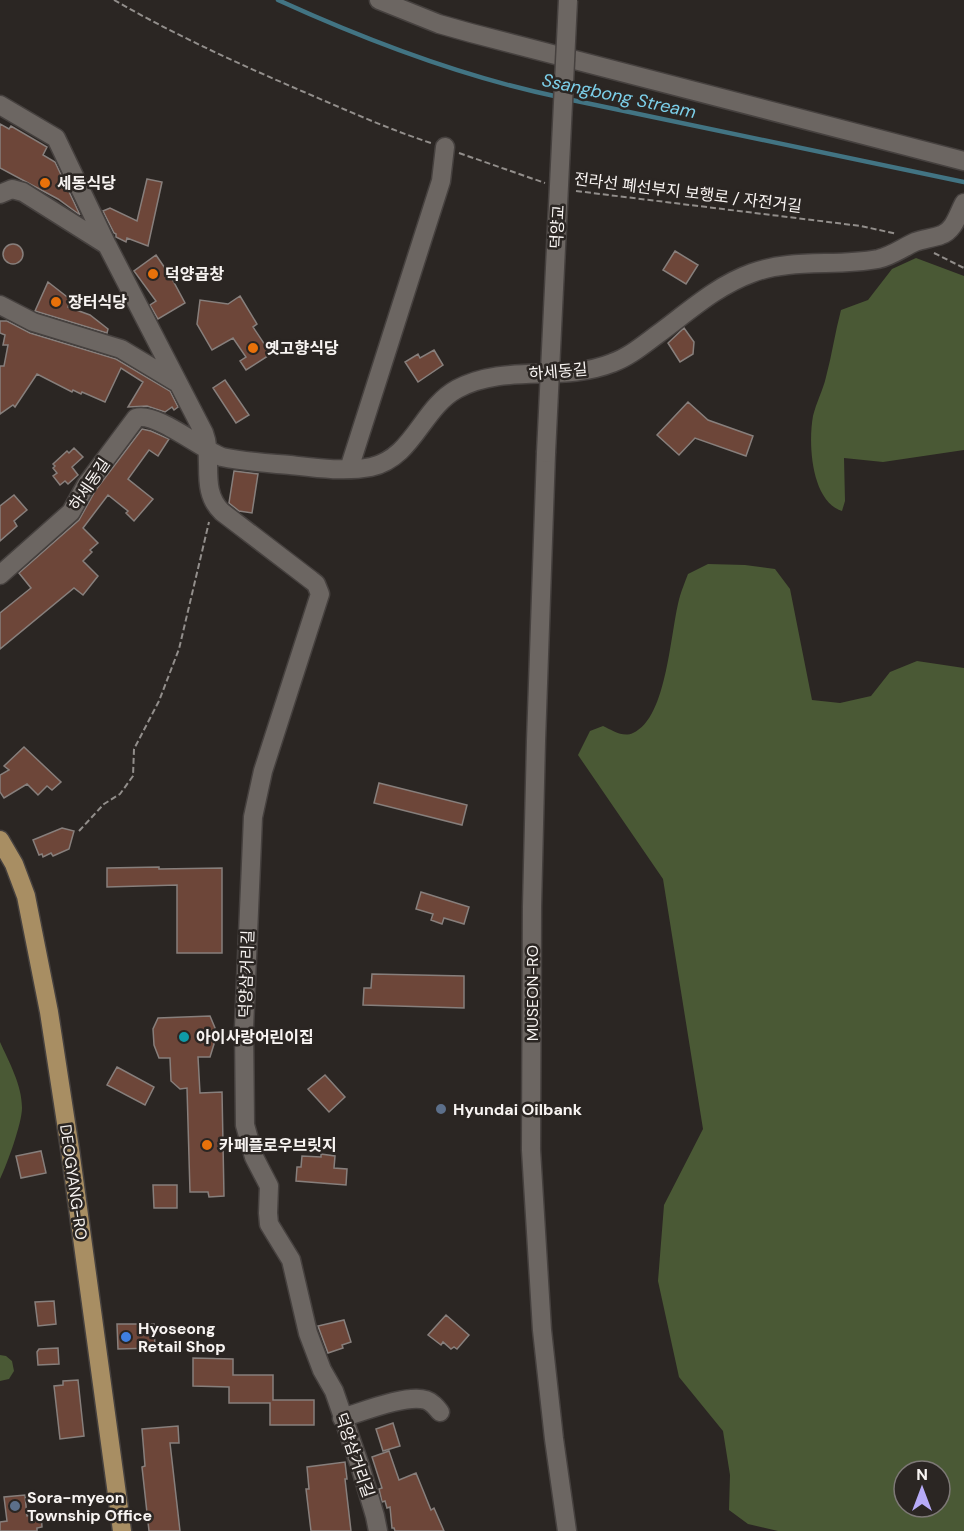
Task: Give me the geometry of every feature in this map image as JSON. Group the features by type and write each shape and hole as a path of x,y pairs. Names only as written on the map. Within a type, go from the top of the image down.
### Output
{"main road":[{"name":"DEOGYANG-RO","path":"0,840 14,864 26,896 49,1012 122,1531"}],"street":[{"path":"379,0 439,24 471,33 964,161"},
{"name":"덕양교","path":"546,453 568,0"},
{"path":"0,105 56,138 107,245 204,433 209,452 208,481 214,501"},
{"path":"349,469 441,181 445,147"},
{"path":"4,188 23,192 107,245"},
{"name":"하세동길","path":"0,575 71,512 86,485 136,418 145,416 157,419 209,452 239,461 349,469 374,466 395,454 416,435 437,405 455,390 468,384 482,379 508,375 563,374 611,364 636,351 720,288 752,273 782,266 876,259 888,256 913,243 949,231 964,203"},
{"path":"0,305 33,322 121,349 177,382"},
{"name":"MUSEON-RO","path":"546,453 532,883 531,1150 542,1330 567,1530"},
{"name":"덕양삼거리길","path":"214,501 222,512 316,584 320,594 262,771 253,817 244,1028 245,1125 254,1157 269,1186 269,1224 291,1260 308,1333 322,1370 334,1391 361,1469 378,1531"},
{"path":"341,1414 419,1399 433,1404 440,1412"}],"path":[{"path":"114,0 226,59 399,133 547,183"},
{"name":"전라선 폐선부지 보행로 / 자전거길","path":"574,191 890,231 964,268"},
{"path":"79,831 104,804 120,794 132,776 134,749 159,701 179,649 214,501"}],"green space":[{"path":"916,258 964,276 964,450 883,462 844,458 845,501 842,511 824,496 818,484 811,441 813,416 826,377 841,310 868,300 892,269"},
{"path":"708,564 775,569 790,589 812,700 840,703 871,696 890,672 917,661 964,668 964,1531 778,1531 748,1524 729,1510 730,1475 723,1431 679,1377 658,1281 664,1205 703,1129 663,879 578,755 590,731 603,726 625,735 633,733 645,724 654,710 666,672 681,593 688,574"},
{"path":"0,1042 17,1082 22,1108 17,1133 0,1179"},
{"path":"0,1355 12,1361 14,1371 9,1379 0,1381"}],"building":[{"path":"0,124 9,129 11,126 47,147 43,155 55,162 80,215 58,199 0,168"},
{"path":"147,179 162,182 148,246 127,238 126,242 116,237 103,211 110,208 137,221"},
{"path":"13,244 20,247 23,254 20,261 13,264 6,261 3,254 6,247"},
{"path":"675,251 698,265 686,284 663,270"},
{"path":"156,255 185,303 158,319 150,305 156,301 134,271"},
{"path":"48,282 71,300 68,307 90,315 108,329 107,333 35,311"},
{"path":"240,296 257,324 253,327 271,354 246,370 240,361 246,357 233,338 212,350 197,324 200,300 228,304"},
{"path":"0,321 7,321 30,333 116,359 170,391 178,407 174,410 172,407 165,412 147,406 128,407 143,382 121,368 105,402 82,392 81,394 73,390 72,392 37,374 15,407 13,405 0,414 0,366 4,366 8,345 3,345 5,335 0,333"},
{"path":"684,328 694,342 693,354 680,362 668,343"},
{"path":"434,350 443,365 418,382 405,362 418,354 420,358"},
{"path":"225,380 249,415 236,423 213,388"},
{"path":"688,402 708,420 753,436 746,456 695,438 679,455 657,435"},
{"path":"142,429 169,439 158,456 149,450 128,479 153,499 134,521 126,513 128,511 108,495 83,528 98,543 83,561 98,576 83,595 74,588 0,649 0,613 31,588 19,573 79,520 95,491"},
{"path":"74,448 83,457 72,467 78,475 68,484 65,481 60,485 53,476 57,473 53,464 67,451 69,453"},
{"path":"234,471 258,474 252,513 239,511 229,503"},
{"path":"14,495 27,510 14,521 17,526 0,541 0,506"},
{"path":"24,747 61,782 52,790 47,786 38,795 27,784 4,798 0,792 0,775 9,770 4,766"},
{"path":"379,783 467,805 462,825 374,803"},
{"path":"62,828 74,831 69,849 53,856 51,853 43,857 42,854 39,855 33,840"},
{"path":"159,867 159,869 222,868 222,953 177,953 177,885 107,887 107,868"},
{"path":"421,892 469,907 464,924 444,918 442,924 431,920 433,914 416,909"},
{"path":"372,974 464,976 464,1008 363,1005 364,988 371,988"},
{"path":"210,1016 215,1028 214,1044 210,1057 198,1057 200,1093 222,1092 224,1196 209,1197 208,1192 190,1192 187,1088 180,1089 171,1081 170,1058 159,1058 154,1045 153,1029 158,1018"},
{"path":"117,1067 154,1087 145,1105 107,1085"},
{"path":"325,1075 345,1097 329,1112 308,1089"},
{"path":"41,1151 46,1173 21,1178 16,1156"},
{"path":"321,1154 335,1156 334,1168 347,1169 346,1185 296,1181 297,1167 301,1167 302,1156 321,1157"},
{"path":"153,1185 177,1185 177,1208 154,1208"},
{"path":"54,1301 56,1324 38,1326 35,1302"},
{"path":"446,1315 469,1335 457,1349 454,1347 451,1349 443,1342 441,1345 428,1335"},
{"path":"344,1320 351,1342 342,1345 343,1348 328,1353 318,1326"},
{"path":"117,1324 154,1324 155,1348 118,1349"},
{"path":"58,1348 59,1364 38,1365 37,1352 39,1349"},
{"path":"193,1358 233,1359 233,1375 273,1375 273,1400 314,1400 314,1425 270,1425 270,1403 229,1403 229,1387 193,1386"},
{"path":"78,1380 84,1436 60,1439 54,1386 63,1385 63,1381"},
{"path":"393,1423 400,1446 383,1451 376,1429"},
{"path":"178,1426 179,1443 170,1443 180,1531 149,1531 142,1467 145,1466 142,1429"},
{"path":"389,1451 399,1480 416,1473 431,1510 434,1508 444,1531 395,1531 392,1528 390,1507 387,1508 385,1501 382,1502 379,1489 382,1488 372,1457"},
{"path":"345,1462 351,1531 311,1531 306,1489 309,1489 307,1467"},
{"name":"Sora-myeon Township Office","path":"25,1495 27,1516 41,1514 42,1527 37,1528 37,1531 0,1531 0,1522 7,1521 4,1497"}],"waterway":[{"name":"Ssangbong Stream","path":"278,0 346,30 416,56 487,79 559,97"},
{"name":"Ssangbong Stream","path":"567,99 964,182"}],"place":[{"name":"세동식당","path":"45,183"},
{"name":"덕양곱창","path":"153,274"},
{"name":"장터식당","path":"56,302"},
{"name":"옛고향식당","path":"253,348"},
{"name":"아이사랑어린이집","path":"184,1037"},
{"name":"Hyundai Oilbank","path":"441,1109"},
{"name":"카페플로우브릿지","path":"207,1145"},
{"name":"Hyoseong Retail Shop","path":"126,1337"},
{"name":"Sora-myeon Township Office","path":"15,1506"}]}
